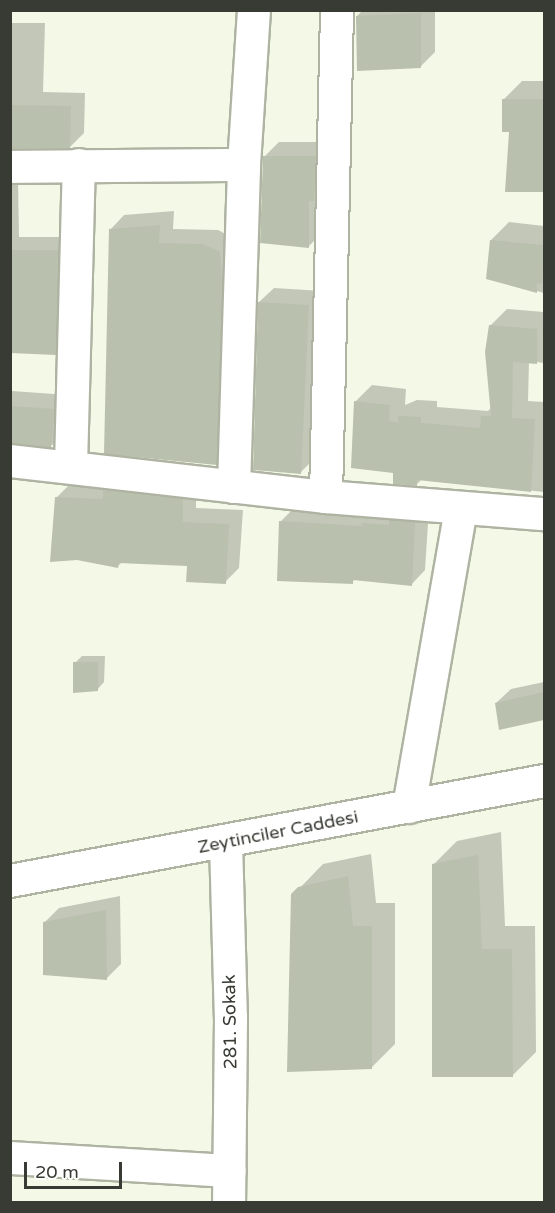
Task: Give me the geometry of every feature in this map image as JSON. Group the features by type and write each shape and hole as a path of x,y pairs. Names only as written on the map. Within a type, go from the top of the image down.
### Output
{"street":[{"path":"234,487 244,165 254,10"},
{"path":"326,497 337,10"},
{"path":"71,466 79,165"},
{"path":"10,166 244,165"},
{"path":"10,461 71,466 326,497 544,514"},
{"path":"409,807 461,508"},
{"name":"Zeytinciler Caddesi","path":"10,881 544,781"},
{"name":"281. Sokak","path":"226,842 236,1193"},
{"path":"10,1158 236,1193"}],"building":[{"path":"421,13 421,68 357,71 356,16"},
{"path":"502,99 544,99 544,192 505,192 509,132 502,132"},
{"path":"10,105 71,106 70,148 10,149"},
{"path":"263,156 316,156 314,201 309,201 309,248 260,243"},
{"path":"160,225 159,243 203,244 220,252 222,286 217,465 104,454 109,229"},
{"path":"490,240 544,245 542,284 537,283 537,293 486,279"},
{"path":"12,250 59,250 56,355 10,353"},
{"path":"258,302 309,305 301,474 253,470"},
{"path":"489,325 537,329 537,364 513,362 512,418 535,419 531,492 417,480 417,486 393,484 393,473 351,468 354,401 390,405 389,421 398,422 398,416 421,417 421,423 480,428 481,416 491,416 485,352"},
{"path":"10,406 55,409 51,448 10,443"},
{"path":"103,490 183,499 183,522 229,524 226,584 186,582 187,566 119,563 118,568 77,560 50,562 55,497 103,499"},
{"path":"389,520 415,522 412,586 353,580 353,584 277,581 279,521 362,526 362,523 389,525"},
{"path":"73,662 98,662 98,691 73,693"},
{"path":"544,692 544,720 499,730 495,703"},
{"path":"478,855 482,949 512,949 513,1077 432,1077 432,864"},
{"path":"348,876 353,926 372,926 372,1069 287,1072 291,894 298,887"},
{"path":"106,910 107,980 43,975 43,922"}]}
